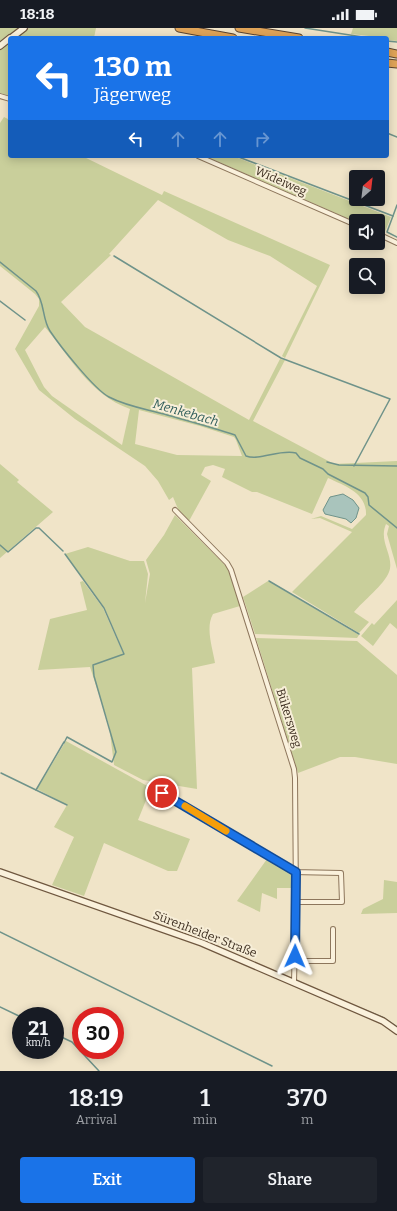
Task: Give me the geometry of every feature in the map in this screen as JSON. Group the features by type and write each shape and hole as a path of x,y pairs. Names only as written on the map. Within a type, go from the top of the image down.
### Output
{"highway":[{"path":"179,28 222,36"},
{"path":"239,28 287,36"}],"main road":[{"path":"13,36 24,28"},
{"path":"0,46 8,40"},
{"name":"Sürenheider Straße","path":"0,872 202,943 383,1021 397,1031"}],"street":[{"name":"Wideiweg","path":"203,158 349,222"},
{"path":"385,237 397,243"},
{"name":"Bükersweg","path":"175,510 227,563 234,576 294,769 296,872 294,982"},
{"path":"162,793 296,872 338,872 342,875 342,902 296,902"},
{"path":"295,961 333,961 333,929"}],"green space":[{"path":"0,28 19,28 8,36 0,42"},
{"path":"29,28 96,28 94,36 19,36"},
{"path":"353,28 397,28 397,41 389,40 389,36 351,34"},
{"path":"8,44 8,95 0,93 0,50"},
{"path":"4,117 8,119 8,158 86,158 162,195 164,191 330,265 285,358 282,356 317,286 270,256 228,240 158,200 109,254 111,255 61,302 85,327 249,420 280,359 285,360 253,421 334,464 397,461 397,569 387,534 389,526 386,524 384,537 390,560 389,572 383,582 354,612 369,622 359,633 292,592 352,532 320,518 311,519 321,516 352,529 366,515 363,501 359,496 348,487 328,478 312,514 257,492 252,492 222,477 225,469 213,465 205,467 201,475 211,481 189,521 178,509 173,497 169,500 158,481 145,466 75,419 39,390 15,349 39,306 39,299 35,294 0,266 0,123","holes":["45,327 92,385 103,394 116,403 130,409 122,445 52,396 44,387 25,350","139,410 200,426 234,437 242,456 177,455 135,444"]},
{"path":"210,158 238,158 349,201 349,206 363,206 383,214 349,214 349,219"},
{"path":"385,215 391,217 385,232"},
{"path":"0,464 19,480 17,482 53,512 0,558"},
{"path":"175,515 228,568 240,606 213,614 210,632 215,663 192,668 197,789 143,780 114,765 109,725 90,667 38,670 50,619 87,610 80,582 83,581 103,608 124,653 104,607 65,554 88,547 130,561 144,561 148,574 145,603 150,574 146,560 164,535"},
{"path":"268,581 359,635 357,638 255,634 243,597"},
{"path":"397,600 397,629 390,623 373,646 361,636 372,623 374,625"},
{"path":"256,638 357,641 397,675 397,764 355,757 340,757 298,773"},
{"path":"66,741 151,788 138,820 190,839 177,871 168,871 104,843 84,896 52,885 74,837 54,827 67,805 37,789"},
{"path":"267,859 294,876 294,888 277,888 277,899 262,893 260,912 237,901"},
{"path":"384,880 397,882 397,913 361,914 363,909 383,899"}],"water":[{"path":"343,494 353,500 359,508 356,518 351,523 346,519 325,514 323,510 330,497"}],"waterway":[{"path":"305,28 356,36"},
{"path":"389,41 397,42"},
{"path":"389,134 397,137"},
{"path":"241,158 393,216"},
{"path":"397,205 387,232 397,237"},
{"path":"114,256 281,358 390,399 354,466"},
{"name":"Menkebach","path":"0,262 36,291 41,301 47,326 50,331 86,377 109,397 129,405 235,435 246,456 257,457 283,452 296,453 300,458 323,469 328,474 365,493 368,497 369,505 397,528"},
{"path":"0,301 25,320"},
{"path":"327,462 339,465 397,466"},
{"path":"0,545 8,552 36,528 39,528 63,551"},
{"path":"64,743 67,737 112,762 116,752 94,676 93,665 124,654 104,608 65,554"},
{"path":"269,581 359,634"},
{"path":"1,773 36,790 64,742"},
{"path":"36,790 67,805"},
{"path":"0,932 272,1066"},
{"path":"355,1006 384,1018 397,1027"},
{"path":"0,1007 12,1013"},
{"path":"64,1038 72,1042 99,1071"}],"slow traffic":[{"path":"185,806 226,831"}],"route":[{"path":"162,793 188,807 293,872 296,872 295,956"}]}
